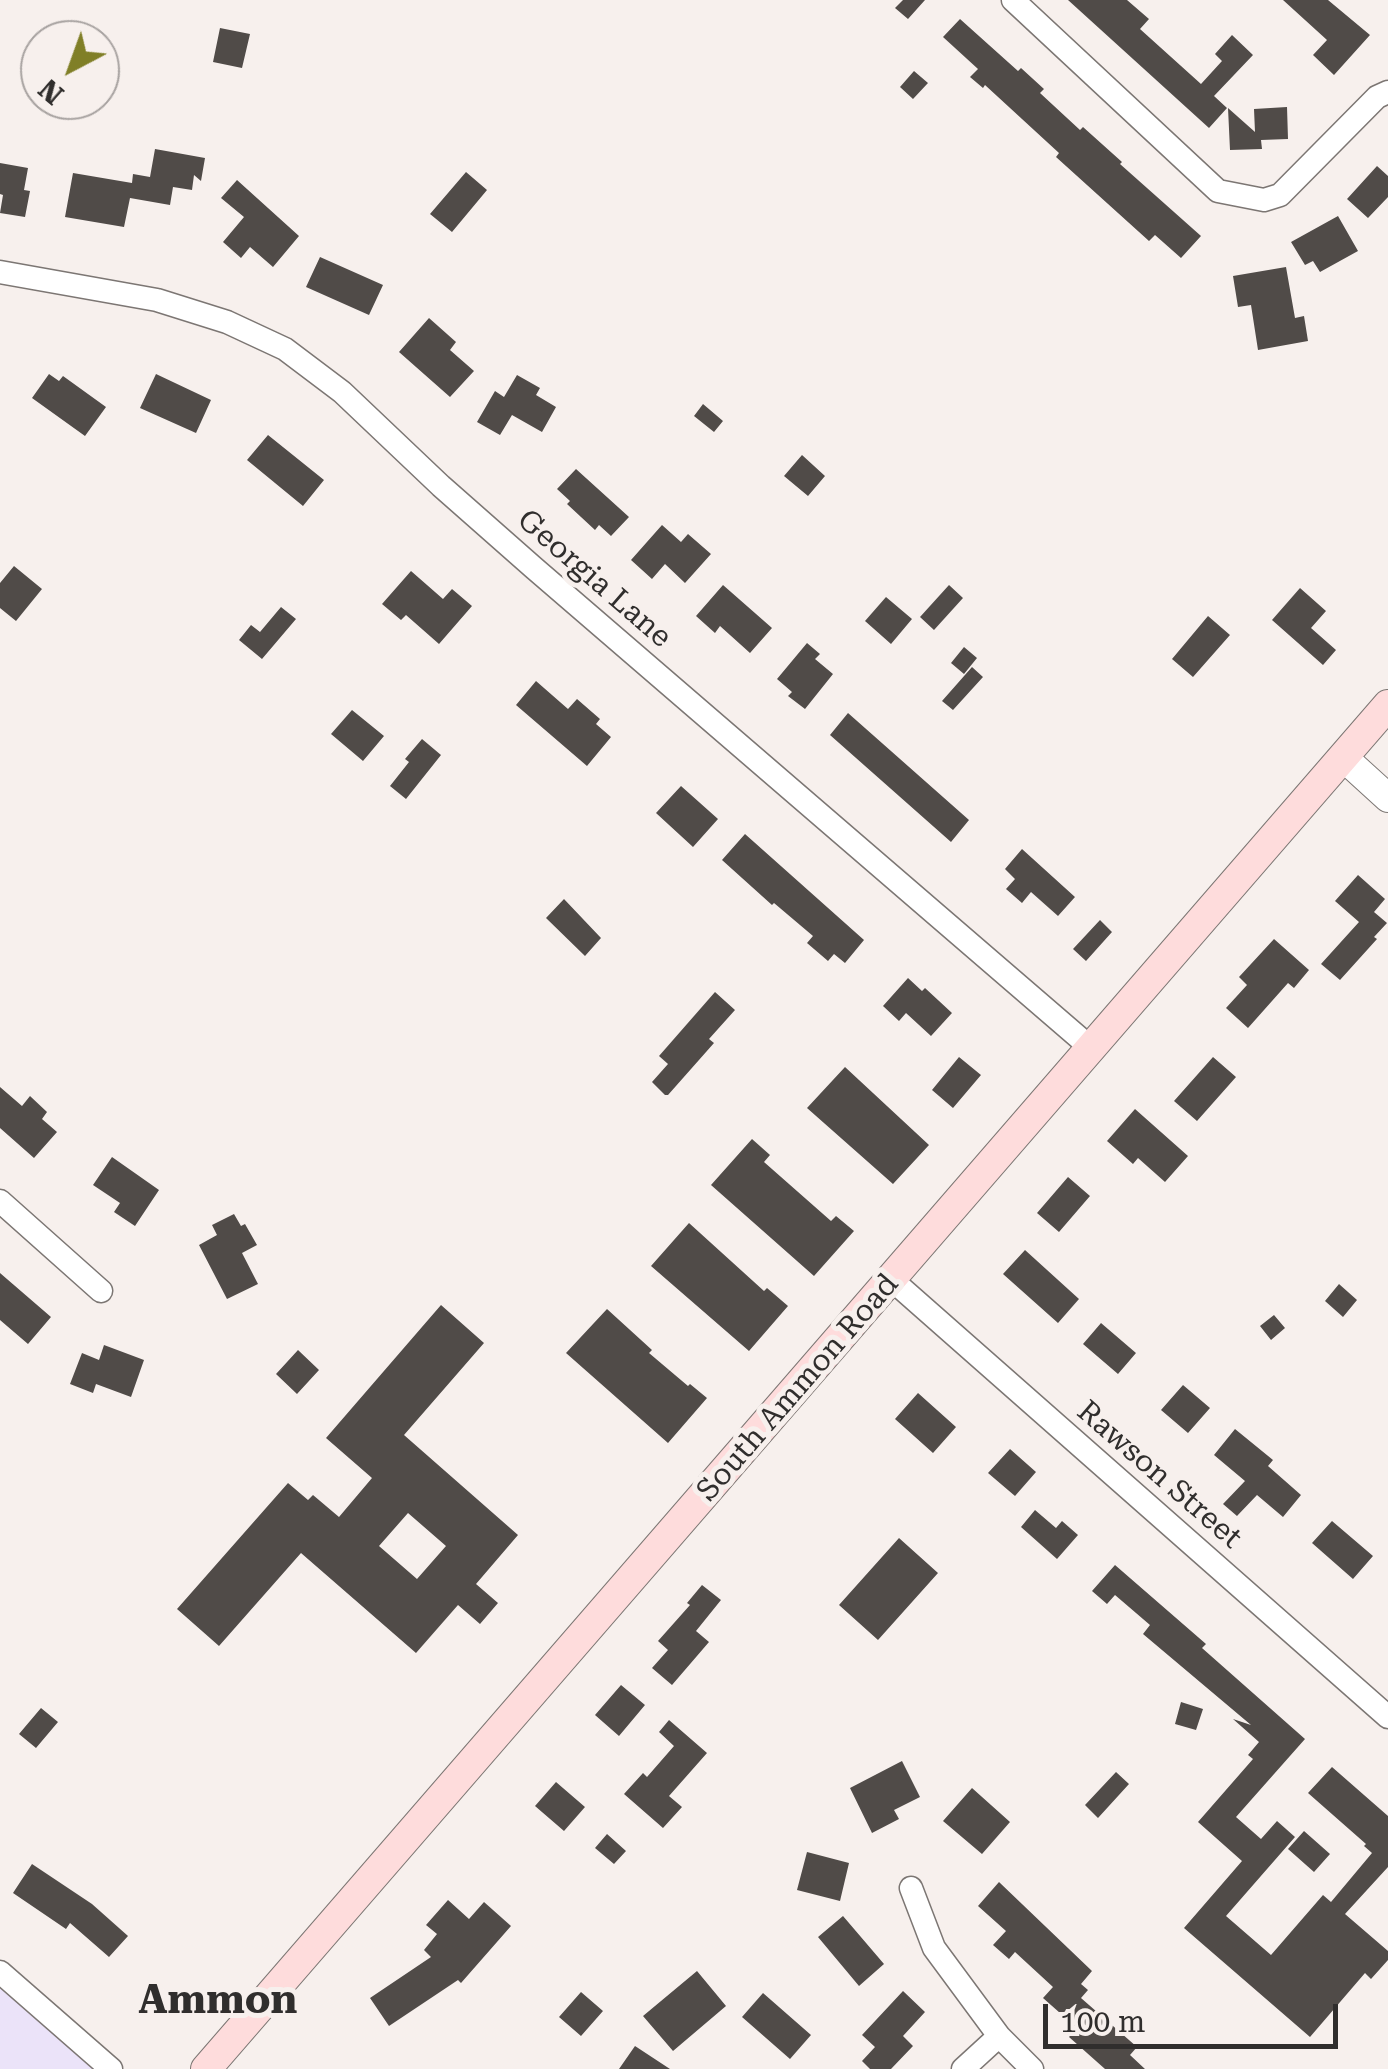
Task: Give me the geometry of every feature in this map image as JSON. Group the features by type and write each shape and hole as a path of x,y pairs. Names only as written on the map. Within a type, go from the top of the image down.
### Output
{"main road":[{"name":"South Ammon Road","path":"206,2069 1388,706"}],"street":[{"path":"1013,0 1218,190 1264,200 1280,196 1378,97 1388,92"},
{"name":"Georgia Lane","path":"0,272 157,300 227,322 285,349 342,392 440,486 1091,1048"},
{"path":"1342,756 1388,798"},
{"path":"0,1202 101,1290"},
{"name":"Rawson Street","path":"891,1278 1388,1717"},
{"path":"910,1888 934,1948 999,2036 1032,2069"},
{"path":"0,1972 111,2069"},
{"path":"963,2069 999,2036"}],"shaded area":[{"path":"0,1972 111,2069 0,2069"}],"building":[{"path":"903,0 925,0 908,19 895,8"},
{"path":"1068,0 1127,0 1149,19 1140,29 1201,84 1222,61 1215,54 1232,35 1253,55 1214,96 1227,108 1209,128"},
{"path":"1283,0 1328,0 1370,35 1334,75 1313,55 1327,40"},
{"path":"960,19 1018,71 1021,68 1044,89 1040,93 1080,130 1083,127 1201,236 1181,258 1155,235 1149,241 1056,157 1059,153 985,85 983,88 970,77 978,69 943,37"},
{"path":"220,28 250,34 242,68 213,62"},
{"path":"914,71 928,83 913,99 900,87"},
{"path":"1287,107 1288,139 1261,140 1262,149 1230,150 1228,108 1255,132 1254,109"},
{"path":"155,149 205,158 201,181 194,175 192,190 173,187 170,205 130,198 124,227 65,217 73,173 132,183 133,174 150,177"},
{"path":"0,163 28,168 24,190 30,191 25,217 0,213"},
{"path":"1377,166 1388,176 1388,197 1368,218 1347,199"},
{"path":"466,172 487,190 452,232 430,214"},
{"path":"237,180 299,236 273,267 250,247 241,258 223,242 244,217 221,198"},
{"path":"1338,216 1358,251 1320,272 1313,261 1305,265 1291,242"},
{"path":"320,257 383,285 369,315 306,287"},
{"path":"1286,267 1295,318 1304,316 1308,341 1258,350 1251,305 1238,307 1233,276"},
{"path":"429,318 456,342 450,350 474,371 450,397 399,352"},
{"path":"49,374 59,381 63,376 106,407 85,436 32,398"},
{"path":"156,374 211,400 196,433 140,408"},
{"path":"517,375 540,388 536,395 556,407 542,432 512,415 500,435 477,422 495,391 504,397"},
{"path":"703,404 723,421 714,432 694,416"},
{"path":"268,435 324,480 303,506 247,460"},
{"path":"802,455 825,476 808,496 784,476"},
{"path":"576,469 629,517 611,536 599,525 595,530 557,489"},
{"path":"662,525 681,542 688,534 711,554 685,583 665,564 652,579 631,560"},
{"path":"14,566 42,589 16,621 0,608 0,583"},
{"path":"411,571 443,599 452,589 472,606 439,644 406,615 401,620 382,604"},
{"path":"723,585 772,628 750,653 720,626 715,633 696,616"},
{"path":"949,585 963,598 934,630 920,617"},
{"path":"1300,588 1326,611 1311,628 1336,650 1323,665 1272,620"},
{"path":"886,597 912,619 891,644 865,621"},
{"path":"281,607 296,619 262,659 239,640 251,625 260,632"},
{"path":"1208,616 1230,635 1193,677 1172,659"},
{"path":"807,643 820,654 815,659 833,674 805,709 788,696 792,692 777,679"},
{"path":"964,647 977,658 964,674 951,663"},
{"path":"972,667 983,677 953,710 942,701"},
{"path":"536,681 568,709 577,699 600,719 596,724 611,737 587,766 516,705"},
{"path":"352,710 384,736 363,761 331,734"},
{"path":"848,713 969,820 951,842 830,735"},
{"path":"422,739 441,755 406,799 390,786"},
{"path":"681,786 718,819 693,847 656,813"},
{"path":"745,834 864,940 845,963 834,954 828,961 807,943 813,936 722,860"},
{"path":"1022,849 1075,897 1058,916 1031,892 1022,903 1006,889 1015,879 1005,869"},
{"path":"1358,875 1385,899 1374,912 1387,923 1340,980 1321,964 1359,922 1335,901"},
{"path":"564,899 601,938 585,956 546,918"},
{"path":"1100,920 1112,932 1086,961 1073,949"},
{"path":"1274,939 1309,970 1294,988 1288,983 1248,1028 1226,1008 1247,985 1239,977"},
{"path":"908,978 952,1013 931,1036 906,1013 899,1021 883,1006"},
{"path":"715,992 735,1010 709,1039 714,1043 665,1095 652,1082 668,1064 659,1056"},
{"path":"959,1057 981,1075 953,1108 932,1090"},
{"path":"1213,1057 1236,1077 1197,1121 1174,1101"},
{"path":"845,1067 929,1145 893,1184 807,1108"},
{"path":"0,1087 22,1106 30,1096 47,1112 42,1119 57,1132 34,1158 0,1128"},
{"path":"1135,1109 1188,1156 1165,1182 1138,1158 1133,1164 1107,1141"},
{"path":"752,1139 770,1155 764,1162 831,1221 836,1216 854,1231 814,1276 711,1185"},
{"path":"112,1157 159,1190 135,1226 114,1212 120,1203 93,1185"},
{"path":"1068,1177 1090,1196 1059,1232 1037,1213"},
{"path":"234,1214 257,1245 242,1253 258,1284 227,1299 199,1245 217,1235 212,1225"},
{"path":"689,1223 764,1291 767,1288 788,1306 749,1351 651,1266"},
{"path":"1025,1250 1079,1299 1058,1323 1003,1274"},
{"path":"0,1273 51,1317 28,1344 0,1320"},
{"path":"1339,1284 1357,1300 1343,1317 1325,1301"},
{"path":"441,1305 484,1343 404,1435 518,1535 476,1584 498,1603 480,1624 458,1605 416,1653 301,1553 219,1646 177,1609 288,1483 308,1500 313,1495 339,1517 372,1478 326,1438","holes":["408,1513 446,1546 417,1579 379,1546"]},
{"path":"607,1309 652,1350 649,1353 707,1398 668,1443 566,1353"},
{"path":"1274,1315 1285,1328 1271,1340 1260,1326"},
{"path":"1101,1323 1136,1353 1118,1374 1083,1344"},
{"path":"104,1345 144,1360 131,1397 96,1384 93,1393 70,1384 82,1353 99,1360"},
{"path":"298,1350 319,1370 297,1394 276,1374"},
{"path":"1183,1385 1210,1408 1188,1433 1161,1410"},
{"path":"918,1393 956,1427 933,1453 895,1419"},
{"path":"1235,1429 1273,1460 1268,1466 1301,1495 1283,1517 1257,1495 1237,1516 1223,1504 1245,1481 1214,1455"},
{"path":"1010,1449 1036,1472 1015,1496 988,1473"},
{"path":"1035,1510 1056,1528 1062,1521 1078,1535 1057,1559 1021,1527"},
{"path":"1332,1521 1373,1556 1353,1579 1312,1543"},
{"path":"899,1538 938,1573 878,1640 839,1605"},
{"path":"1115,1565 1206,1644 1202,1648 1305,1739 1236,1817 1261,1839 1277,1821 1295,1837 1226,1916 1271,1955 1323,1895 1331,1902 1372,1853 1308,1793 1332,1767 1388,1816 1388,1867 1345,1914 1388,1951 1388,1960 1371,1979 1365,1973 1310,2037 1184,1928 1242,1861 1198,1822 1253,1759 1248,1755 1259,1742 1233,1719 1251,1725 1143,1634 1150,1625 1115,1595 1107,1604 1092,1591"},
{"path":"702,1585 721,1600 696,1631 709,1642 672,1685 652,1668 668,1650 658,1641"},
{"path":"621,1685 645,1705 619,1736 595,1715"},
{"path":"1181,1702 1203,1709 1196,1730 1175,1724"},
{"path":"41,1708 58,1722 36,1748 19,1734"},
{"path":"669,1720 707,1753 669,1796 682,1807 663,1828 624,1794 643,1773 647,1777 674,1746 659,1732"},
{"path":"902,1761 920,1797 894,1810 899,1819 872,1833 850,1788"},
{"path":"1116,1772 1129,1784 1098,1818 1085,1805"},
{"path":"556,1782 585,1807 564,1831 535,1806"},
{"path":"972,1788 1010,1822 982,1854 943,1821"},
{"path":"1304,1831 1330,1854 1314,1872 1288,1849"},
{"path":"607,1834 626,1851 614,1864 595,1848"},
{"path":"807,1852 849,1863 840,1901 797,1890"},
{"path":"32,1864 92,1904 128,1936 109,1957 70,1923 66,1929 13,1893"},
{"path":"999,1882 1092,1971 1081,1984 1088,1990 1081,1998 1137,2047 1130,2055 1145,2069 1105,2069 1069,2037 1077,2028 1043,1998 1053,1987 1015,1952 1009,1959 993,1945 1006,1931 978,1906"},
{"path":"448,1900 469,1919 484,1902 511,1926 461,1983 458,1980 389,2026 370,1998 431,1957 424,1950 437,1934 426,1925"},
{"path":"843,1916 884,1964 859,1986 818,1937"},
{"path":"697,1971 726,2006 673,2051 643,2016"},
{"path":"903,1991 925,2012 903,2036 913,2046 891,2069 870,2069 862,2061 875,2047 862,2035"},
{"path":"581,1992 603,2011 581,2036 559,2017"},
{"path":"763,1993 811,2035 790,2059 742,2017"},
{"path":"635,2046 670,2069 619,2069"}],"district":[{"name":"Ammon","path":"218,2001"}]}
